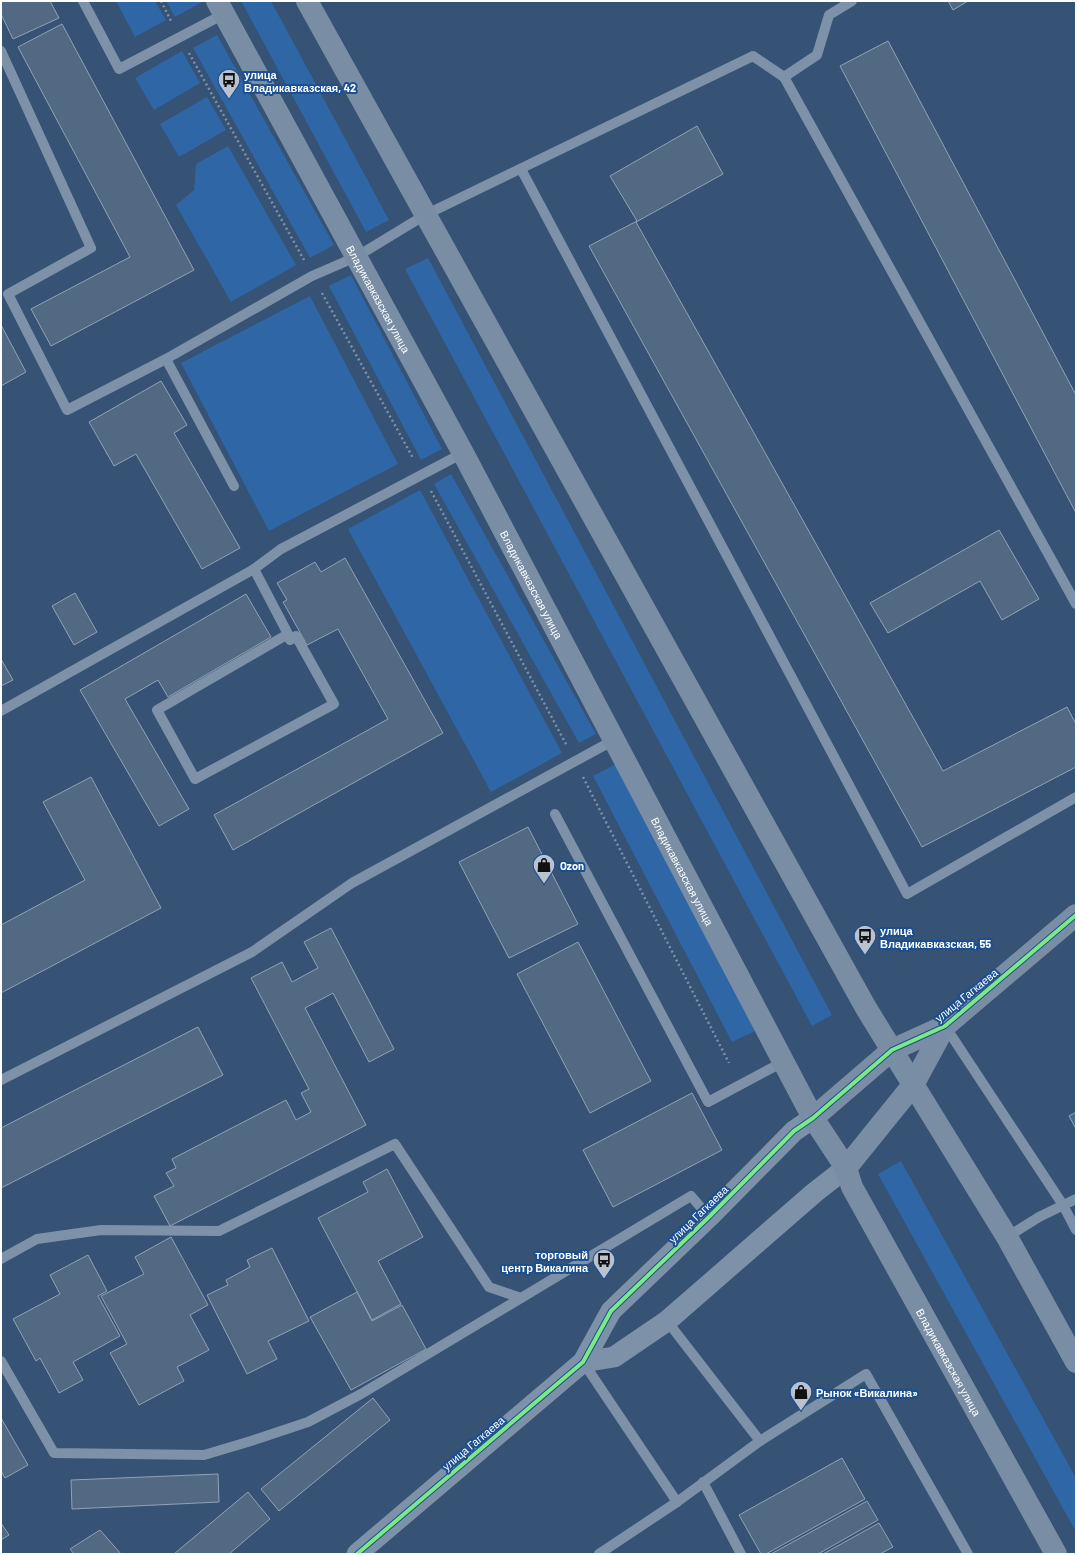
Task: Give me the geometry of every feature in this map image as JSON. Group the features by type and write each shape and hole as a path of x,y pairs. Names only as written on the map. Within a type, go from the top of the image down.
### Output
{"main road":[{"path":"307,1 850,980 1007,1237 1076,1362"},
{"name":"Владикавказская улица","path":"220,8 463,453 784,1062 812,1118 846,1168 852,1187 1056,1554"},
{"name":"улица Гагкаева","path":"812,1118 892,1050 945,1026 1076,915"},
{"path":"846,1168 913,1085 945,1026"}],"street":[{"name":"улица Гагкаева","path":"357,1554 582,1362 611,1311 709,1217 794,1131 812,1118"},
{"path":"582,1362 614,1357 667,1321 814,1193 846,1168"}],"lane":[{"path":"83,1 119,69 181,37 220,8"},
{"path":"784,77 817,55 829,14 852,1"},
{"path":"1,51 91,248 8,294 67,410 166,359 312,276 356,257 425,215 753,56 784,77 1076,604"},
{"path":"521,169 907,894 1076,797"},
{"path":"166,359 234,486"},
{"path":"1,711 254,569 281,549 463,453"},
{"path":"254,569 288,634 290,640 296,636 334,704 195,780 157,710 288,634"},
{"path":"1,1080 252,952 352,883 614,740"},
{"path":"555,814 708,1102 784,1062"},
{"path":"945,1026 1063,1205 1076,1230"},
{"path":"1,1259 37,1239 101,1230 219,1231 395,1144 489,1287 521,1298"},
{"path":"1,1361 54,1453 204,1455 308,1422 362,1394 691,1196 709,1217"},
{"path":"1007,1237 1039,1217 1076,1199"},
{"path":"667,1321 760,1441"},
{"path":"582,1362 677,1502"},
{"path":"599,1554 677,1502 760,1441 866,1374 968,1554"},
{"path":"703,1482 741,1554"}],"path":[{"path":"160,1 423,475 575,761 729,1063"}],"shaded area":[{"path":"116,1 155,1 166,20 135,37"},
{"path":"166,1 204,1 175,17"},
{"path":"241,1 271,1 389,220 366,232"},
{"path":"217,35 334,245 310,258 193,48"},
{"path":"182,51 200,83 154,110 135,78"},
{"path":"207,97 226,130 179,157 160,124"},
{"path":"228,146 296,265 231,302 176,205 194,190 196,164"},
{"path":"428,258 832,1015 812,1026 405,269"},
{"path":"351,275 442,449 421,460 329,286"},
{"path":"310,296 398,464 269,531 181,363"},
{"path":"451,474 596,734 579,743 434,484"},
{"path":"420,490 562,753 491,792 348,529"},
{"path":"616,764 755,1031 732,1042 593,776"},
{"path":"901,1161 1076,1478 1076,1532 878,1174"}],"building":[{"path":"1,1 50,1 59,18 13,39 1,14"},
{"path":"948,1 968,1 953,10"},
{"path":"62,24 194,270 51,346 31,309 130,257 18,47"},
{"path":"888,41 1076,395 1076,513 840,66"},
{"path":"697,126 723,174 636,222 943,771 1067,707 1076,724 1076,767 922,847 589,246 637,221 610,176"},
{"path":"1,325 26,372 1,386"},
{"path":"161,381 187,425 174,433 240,548 202,569 136,454 114,466 89,422"},
{"path":"999,530 1039,599 1002,620 980,581 888,633 870,603"},
{"path":"345,558 443,733 233,850 214,815 388,719 338,629 307,645 283,602 287,600 277,583 315,562 321,572"},
{"path":"75,593 97,632 74,645 52,606"},
{"path":"246,594 271,637 168,697 158,680 125,699 189,809 159,826 80,690"},
{"path":"1,659 13,680 1,686"},
{"path":"91,777 161,908 1,993 1,925 85,880 43,802"},
{"path":"528,827 578,924 509,958 459,862"},
{"path":"331,928 394,1049 369,1062 333,993 305,1008 366,1125 170,1226 154,1196 174,1186 166,1173 176,1168 172,1159 286,1100 296,1120 311,1112 301,1093 309,1089 251,978 282,962 292,982 318,968 304,942"},
{"path":"578,942 651,1081 590,1113 517,974"},
{"path":"198,1027 223,1075 1,1188 1,1128"},
{"path":"692,1093 722,1150 613,1207 583,1150"},
{"path":"1076,1112 1076,1129 1069,1116"},
{"path":"387,1169 423,1237 378,1261 401,1304 372,1320 318,1218 368,1192 363,1182"},
{"path":"171,1237 208,1305 190,1315 209,1350 177,1367 184,1381 139,1405 110,1353 127,1344 101,1296 144,1274 135,1257"},
{"path":"272,1248 309,1321 268,1341 277,1359 247,1374 207,1295 228,1285 226,1280 250,1267 247,1260"},
{"path":"88,1255 107,1291 98,1296 120,1336 73,1362 83,1380 59,1393 40,1358 36,1361 13,1319 60,1294 50,1275"},
{"path":"357,1292 372,1321 402,1305 426,1349 351,1390 310,1317"},
{"path":"373,1398 390,1420 279,1511 261,1489"},
{"path":"1,1418 28,1465 5,1478 1,1471"},
{"path":"842,1458 865,1499 766,1554 761,1554 739,1515"},
{"path":"218,1474 219,1502 72,1509 71,1480"},
{"path":"248,1492 270,1519 229,1554 174,1554"},
{"path":"867,1501 878,1520 818,1554 771,1554"},
{"path":"1,1523 9,1535 1,1540"},
{"path":"879,1523 893,1547 880,1554 823,1554"},
{"path":"100,1530 121,1554 74,1554 70,1549"}],"cycle path":[{"path":"357,1554 583,1362 611,1311 709,1217 794,1131 813,1118 892,1050 945,1026 1076,915"}],"place":[{"name":"улица Владикавказская, 42","path":"229,100"},
{"name":"Ozon","path":"544,884"},
{"name":"улица Владикавказская, 55","path":"865,956"},
{"name":"торговый центр Викалина","path":"604,1280"},
{"name":"Рынок «Викалина»","path":"801,1412"}]}
